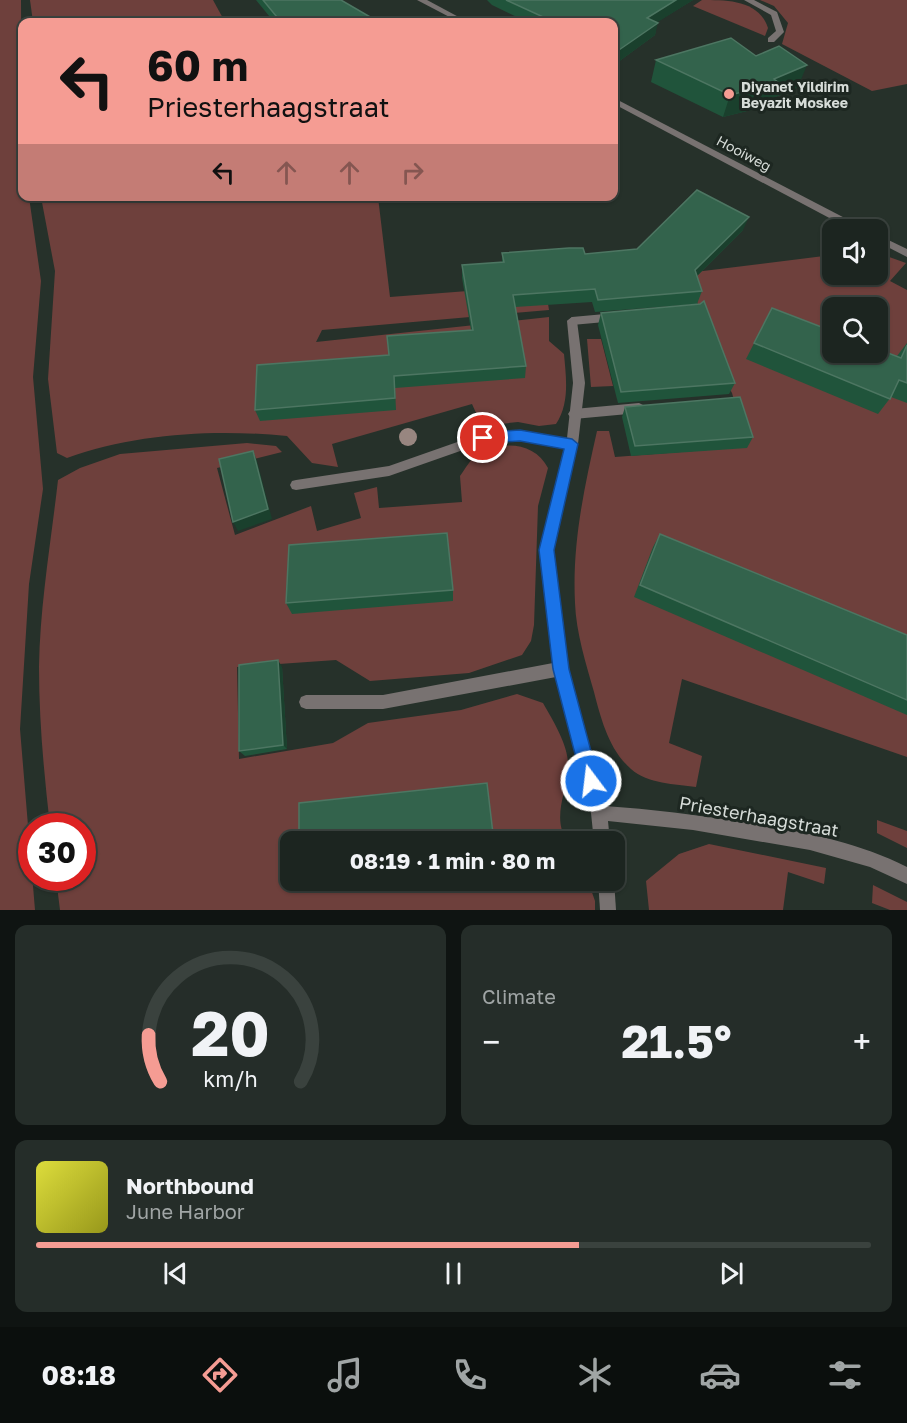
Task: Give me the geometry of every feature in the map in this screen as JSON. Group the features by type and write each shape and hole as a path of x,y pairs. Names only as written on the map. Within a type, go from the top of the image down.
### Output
{"street":[{"path":"421,0 456,18"},
{"path":"748,0 774,14 780,32 771,40"},
{"name":"Hooiweg","path":"618,102 840,219"},
{"path":"888,243 907,253"},
{"path":"601,831 599,813 561,669 547,550 572,444 579,382 572,321 628,316"},
{"path":"574,414 649,407"},
{"path":"296,485 389,471 483,438 520,436 572,444"},
{"path":"306,702 383,702 561,669"},
{"name":"Priesterhaagstraat","path":"599,813 683,820 815,842 888,865 907,876"},
{"path":"607,891 608,910"}],"shaded area":[{"path":"0,0 21,0 21,18 18,18 18,201 30,201 41,281 33,377 43,489 29,584 20,729 27,813 18,813 18,891 33,891 35,910 0,910"},
{"path":"30,0 213,0 223,18 32,18"},
{"path":"702,0 731,1 750,7 764,19 768,28 765,36 693,6"},
{"path":"760,0 907,0 907,84 872,91 782,44 788,23 774,6"},
{"path":"42,201 378,201 390,297 545,285 549,310 322,330 316,342 549,317 549,341 564,354 566,390 563,407 556,424 539,426 518,422 482,426 472,404 332,444 338,467 312,463 287,436 232,433 148,438 120,443 67,458 57,453 48,379 55,271"},
{"path":"822,256 822,285 888,285 888,257 906,263 890,281 907,290 907,757 682,679 669,743 702,756 696,787 645,778 623,761 611,743 585,659 577,625 575,603 577,538 597,431 609,431 615,457 747,447 732,393 723,377 687,273"},
{"path":"587,339 601,339 613,386 591,387"},
{"path":"247,443 276,446 282,452 217,468 235,535 311,506 317,531 361,518 354,493 377,487 379,508 462,502 460,476 475,456 507,445 526,448 542,459 548,468 538,506 534,625 531,641 522,655 469,673 370,681 336,660 237,667 239,759 333,743 368,723 461,710 517,694 543,703 560,734 568,761 560,815 563,831 280,831 280,891 592,891 595,910 60,910 58,891 96,891 96,813 49,813 42,747 39,667 44,596 58,480 80,468 120,454"},
{"path":"877,820 907,831 907,848 877,833"},
{"path":"709,844 826,868 824,884 788,872 783,910 649,910 646,881 679,854"},
{"path":"873,885 907,902 907,910 890,910 872,903"}],"building":[{"path":"263,0 341,0 372,18 278,18"},
{"path":"506,0 676,0 647,18 658,23 618,51 618,18 545,18"},
{"path":"731,38 756,56 779,46 807,65 774,79 779,83 730,95 656,60"},
{"path":"697,190 749,217 695,270 702,291 598,300 595,289 513,295 526,366 394,376 395,398 255,410 257,365 389,355 387,336 473,330 462,265 504,262 502,253 583,248 585,254 637,249"},
{"path":"704,301 735,383 621,392 601,313 700,304"},
{"path":"772,308 822,327 822,363 888,363 888,353 901,358 907,345 907,383 899,380 890,399 754,343"},
{"path":"740,397 753,437 635,446 625,407"},
{"path":"253,451 268,509 233,522 219,459"},
{"path":"447,533 453,590 286,603 289,545"},
{"path":"660,534 907,635 907,700 640,585"},
{"path":"278,660 283,745 239,751 239,665"},
{"path":"487,783 493,831 299,831 299,803"}],"place":[{"name":"Diyanet Yildirim Beyazit Moskee","path":"729,94"}],"route":[{"path":"483,438 520,436 572,444 547,550 561,669 591,781"}]}
